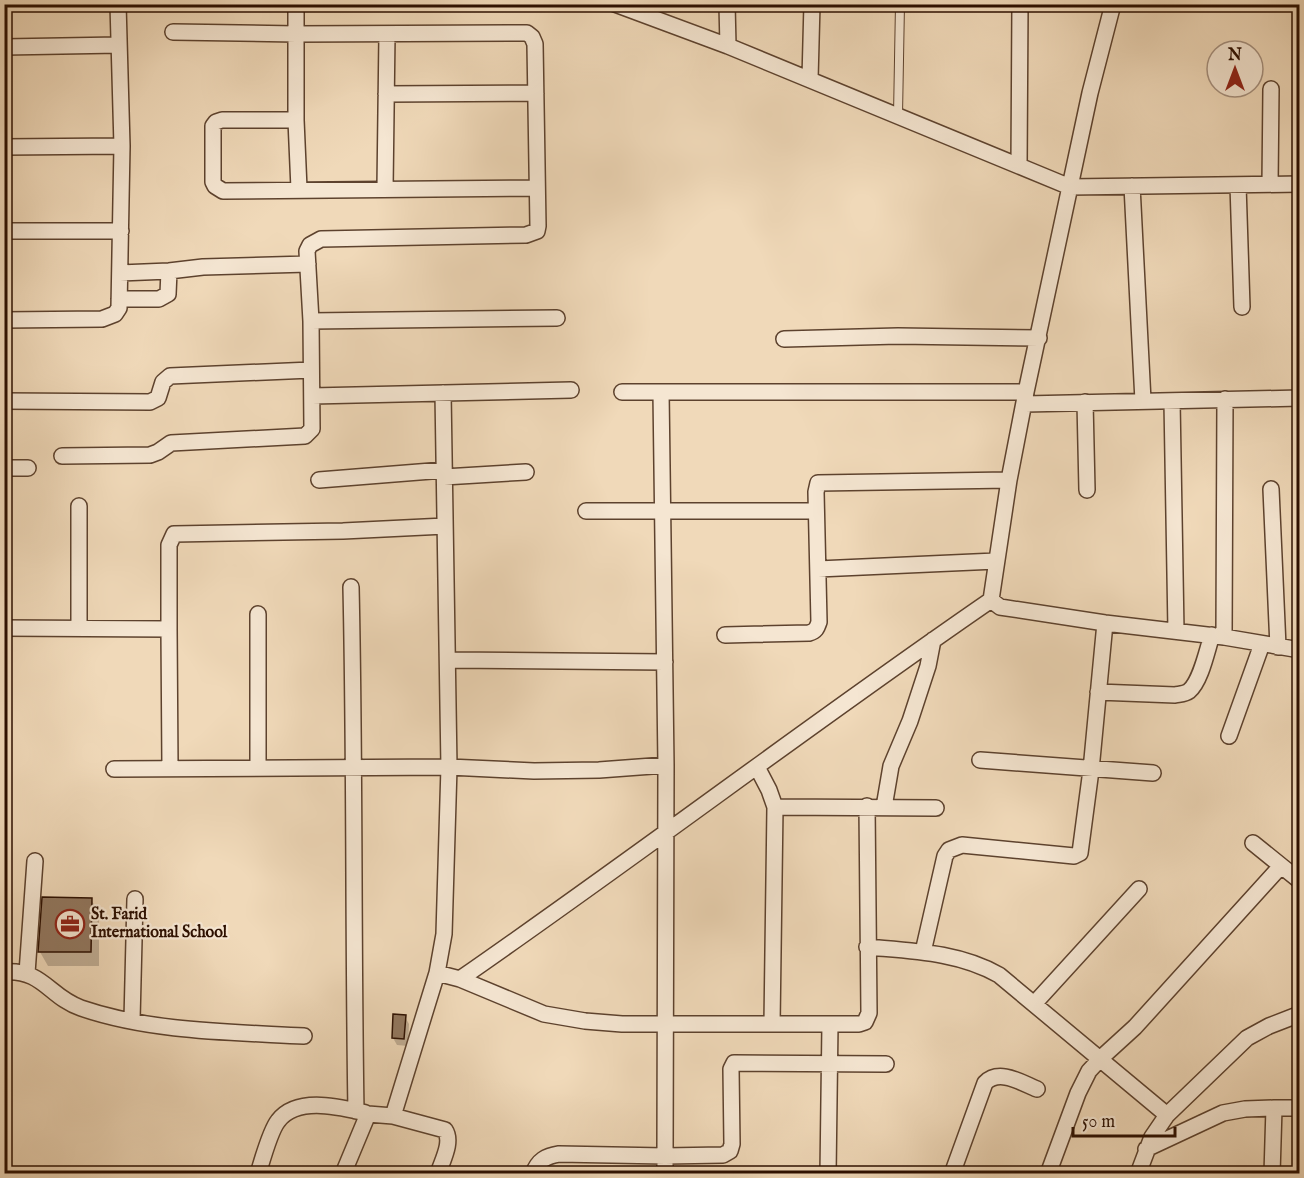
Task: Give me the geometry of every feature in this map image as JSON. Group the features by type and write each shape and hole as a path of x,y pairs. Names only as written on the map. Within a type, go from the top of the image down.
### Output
{"street":[{"path":"4,320 102,319 115,314 118,308 122,146 118,4"},
{"path":"296,4 296,120 299,189"},
{"path":"615,4 728,46 1070,187 1299,184"},
{"path":"727,4 728,46"},
{"path":"810,79 812,4"},
{"path":"1019,166 1020,4"},
{"path":"460,979 991,600 1009,480 1025,398 1090,93 1113,4"},
{"path":"62,456 150,455 171,443 301,438 308,435 312,429 311,321 307,251 310,245 321,239 532,234 537,231 535,44 527,33 173,32"},
{"path":"385,188 387,34"},
{"path":"4,47 119,45"},
{"path":"1270,184 1271,89"},
{"path":"386,94 536,93"},
{"path":"296,120 222,120 216,122 213,126 213,182 215,186 223,190 537,188"},
{"path":"4,147 122,146"},
{"path":"1238,185 1242,307"},
{"path":"1132,186 1143,401"},
{"path":"4,231 121,231"},
{"path":"120,273 203,267 308,264"},
{"path":"119,299 159,299 168,294 169,271"},
{"path":"311,321 556,318"},
{"path":"784,339 898,336 1039,338"},
{"path":"4,401 150,402 158,398 163,382 170,376 311,370"},
{"path":"312,396 571,390"},
{"path":"622,392 1025,398 1085,402 1299,398"},
{"path":"661,392 666,765 665,1173"},
{"path":"393,1116 437,973 444,934 449,767 443,393"},
{"path":"1098,692 1175,695 1185,693 1192,689 1218,636 1225,399"},
{"path":"1172,400 1176,631"},
{"path":"1085,402 1087,490"},
{"path":"4,468 28,468"},
{"path":"319,480 526,472"},
{"path":"725,635 814,632 819,622 816,486 822,482 1009,480"},
{"path":"1271,489 1278,647"},
{"path":"79,506 79,628"},
{"path":"586,511 816,511"},
{"path":"170,768 169,545 174,534 343,531 445,526"},
{"path":"818,568 996,561"},
{"path":"343,1173 362,1112 354,957 355,768 351,587"},
{"path":"991,600 1000,607 1105,623 1218,636 1299,650"},
{"path":"258,614 258,768"},
{"path":"923,952 945,856 949,850 962,845 1077,856 1081,849 1105,623"},
{"path":"4,628 169,629"},
{"path":"884,807 891,766 910,722 933,640"},
{"path":"1229,736 1262,644"},
{"path":"448,660 665,662"},
{"path":"980,760 1153,773"},
{"path":"114,769 449,767 534,771 599,770 666,765"},
{"path":"757,767 775,807 772,1024"},
{"path":"437,973 460,979 544,1014 585,1022 859,1024 868,1018 867,806"},
{"path":"775,807 936,808"},
{"path":"1253,843 1299,881"},
{"path":"27,973 35,861"},
{"path":"1048,1173 1078,1093 1089,1071 1135,1027 1281,866"},
{"path":"1034,1004 1139,889"},
{"path":"132,1020 135,899"},
{"path":"867,947 923,952 966,960 984,966 999,975 1101,1058 1167,1115"},
{"path":"4,972 27,973 65,1001 80,1008 132,1020 211,1030 304,1036"},
{"path":"1138,1173 1152,1137 1167,1115 1247,1038 1299,1014"},
{"path":"828,1173 830,1024"},
{"path":"533,1173 545,1156 560,1154 723,1155 730,1151 732,1144 731,1069 734,1063 886,1064"},
{"path":"952,1173 988,1079 1004,1077 1037,1089"},
{"path":"258,1173 277,1122 291,1109 313,1105 393,1116 445,1130 449,1136 438,1173"},
{"path":"1272,1173 1274,1108"},
{"path":"1146,1149 1223,1113 1245,1109 1299,1108"}],"lane":[{"path":"898,115 900,4"}],"building":[{"path":"42,897 92,898 91,952 38,952"},
{"path":"393,1014 406,1015 404,1039 392,1038"}],"place":[{"name":"St. Farid International School","path":"70,924"}]}
